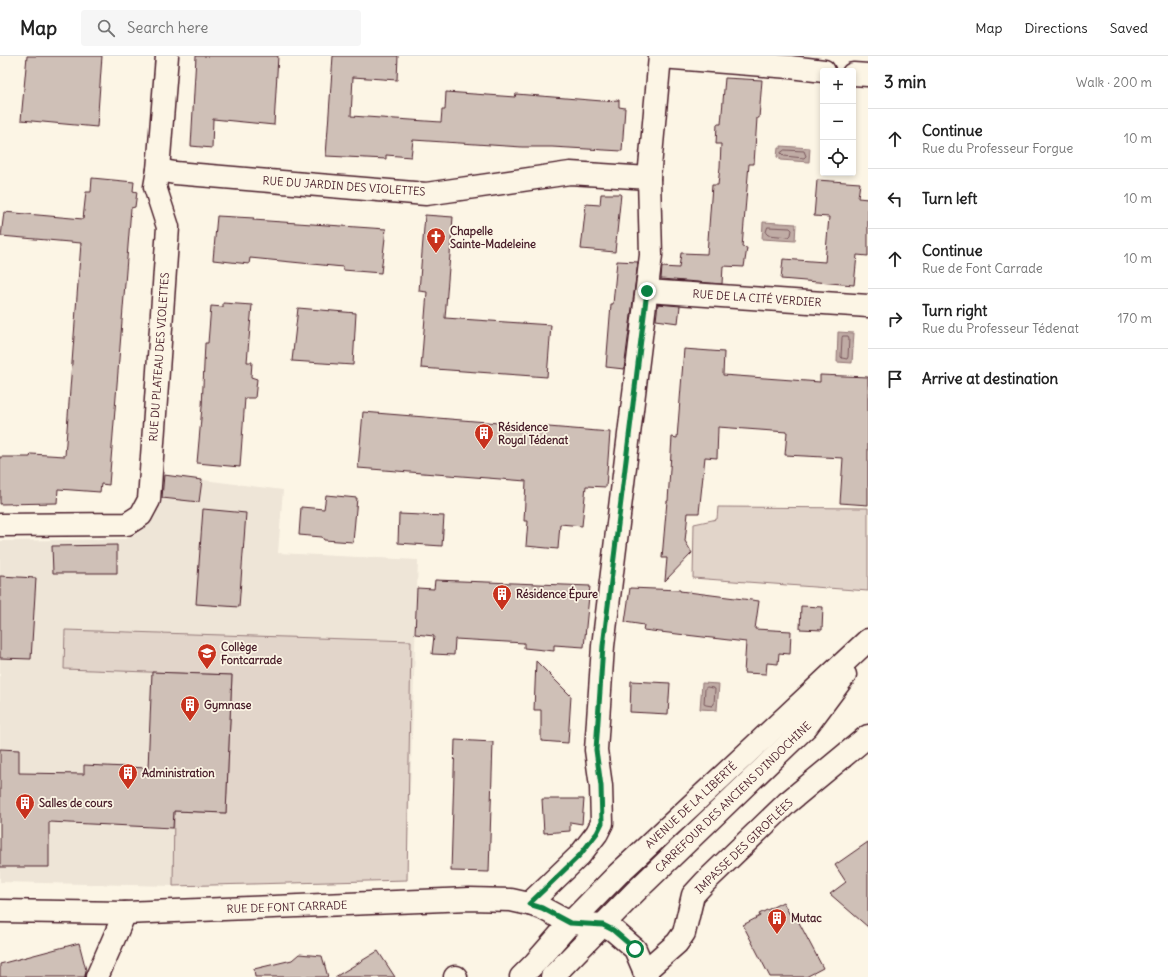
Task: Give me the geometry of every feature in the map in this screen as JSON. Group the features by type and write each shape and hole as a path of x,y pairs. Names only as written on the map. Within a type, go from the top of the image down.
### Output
{"street":[{"name":"RUE DU PLATEAU DES VIOLETTES","path":"0,525 127,524 141,515 149,500 168,227 155,187 158,170 167,56"},
{"path":"529,904 580,855 597,833 602,823 601,786 596,750 603,646 651,255 649,178 660,57 820,71"},
{"path":"856,74 868,76"},
{"name":"RUE DU JARDIN DES VIOLETTES","path":"158,170 426,194 570,173 649,178"},
{"name":"RUE DE LA CITÉ VERDIER","path":"647,291 868,306"},
{"name":"AVENUE DE LA LIBERTÉ","path":"521,977 570,923 618,874 868,640"},
{"name":"CARREFOUR DES ANCIENS D'INDOCHINE","path":"552,977 608,927 635,892 807,726 868,643"},
{"name":"IMPASSE DES GIROFLÉES","path":"646,974 677,943 684,933 693,895 705,882 787,803 868,736"},
{"name":"RUE DE FONT CARRADE","path":"0,911 125,913 469,899 512,900 529,904 542,908 570,923"},
{"path":"97,977 125,913"},
{"path":"570,923 608,927 635,949 646,974"}],"shaded area":[{"name":"Collège Fontcarrade","path":"164,475 283,490 278,553 418,560 407,880 173,886 0,882 0,541 125,539 135,535 150,524 156,515 162,500"},
{"path":"718,507 868,508 868,591 693,578 694,524 717,519"},
{"path":"65,630 411,641 407,880 173,886 174,811 226,813 232,675 64,669"}],"water":[{"path":"781,146 810,148 809,162 780,160 780,158 777,157 778,148 781,148"},
{"path":"763,222 796,224 795,241 762,239"},
{"path":"838,332 854,333 852,363 837,362"},
{"path":"702,683 719,684 717,710 700,709"}],"building":[{"path":"27,56 102,56 97,127 21,120"},
{"path":"196,56 278,56 274,125 213,119 212,148 191,146"},
{"path":"333,56 398,56 397,80 353,77 351,116 441,122 442,110 445,110 446,92 515,97 516,94 602,101 619,100 619,107 625,108 622,151 522,147 413,140 411,157 386,155 386,159 326,156"},
{"path":"725,78 762,80 759,118 757,118 754,164 749,164 742,247 747,248 744,267 723,266 722,284 661,279 662,267 679,268 681,253 707,254 712,185 718,185 720,167 721,144 716,144 717,124 721,124"},
{"path":"92,178 134,182 133,191 137,192 135,207 131,208 109,485 101,484 100,492 58,489 57,503 0,504 0,457 30,457 31,454 65,456 81,243 1,236 4,212 83,219 86,192 91,192"},
{"path":"817,180 860,183 858,198 868,199 868,256 857,255 854,285 781,279 783,259 825,262 829,217 814,216"},
{"path":"601,194 621,194 615,252 581,249 586,204 600,205"},
{"path":"425,215 453,217 445,318 551,325 547,377 421,368 427,292 419,291"},
{"path":"217,216 254,218 253,220 386,229 381,273 343,270 343,267 250,258 249,264 213,260"},
{"path":"617,261 638,262 624,369 606,367 611,304 613,304"},
{"path":"223,303 252,305 247,362 252,362 251,377 257,379 255,398 245,398 240,467 197,463 202,407 205,343 208,343 211,306 223,307"},
{"path":"658,304 680,306 678,323 656,320"},
{"path":"298,308 356,313 353,365 292,361"},
{"path":"684,349 724,352 723,375 820,382 820,375 868,377 868,505 840,503 843,458 785,455 787,432 718,427 717,458 705,457 699,513 688,513 685,541 692,553 665,581 667,558 662,558 668,501 672,437 677,438"},
{"name":"Résidence Royal Tédenat","path":"363,412 610,432 606,487 586,486 582,526 560,524 558,549 526,546 528,521 524,521 526,481 358,468"},
{"path":"164,475 202,480 199,502 162,498"},
{"path":"326,495 357,498 353,542 324,540 322,537 299,535 301,507 324,509"},
{"path":"203,509 246,513 239,607 196,604"},
{"path":"399,514 444,516 442,546 398,543"},
{"path":"117,545 117,573 53,573 52,546"},
{"path":"0,576 36,578 31,659 0,658"},
{"name":"Résidence Épure","path":"435,580 590,586 584,647 554,645 554,651 524,648 524,643 455,639 454,655 432,654 434,636 415,634 417,588 434,589"},
{"path":"630,588 680,590 759,601 755,629 791,631 790,654 779,653 778,664 767,663 766,674 744,673 746,642 643,630 644,625 625,622"},
{"path":"801,606 823,607 822,630 800,629"},
{"path":"536,661 571,696 568,743 541,741 541,710 534,710"},
{"path":"152,672 232,675 226,813 174,811 173,828 49,822 49,867 0,867 0,749 19,750 19,773 84,774 84,765 148,768"},
{"path":"631,681 670,683 668,714 630,712"},
{"path":"455,740 493,742 489,872 451,871"},
{"path":"542,799 584,799 582,824 570,822 570,831 544,833"},
{"path":"868,842 868,927 830,894 846,882 835,865"},
{"name":"Mutac","path":"783,902 790,915 794,913 823,968 806,977 770,977 743,925 760,916 759,914"},
{"path":"79,943 86,970 85,977 0,977 0,964"},
{"path":"378,951 395,977 335,977"},
{"path":"299,954 322,956 328,977 255,977 254,969 292,960"}],"place":[{"name":"Chapelle Sainte-Madeleine","path":"436,254"},
{"name":"Résidence Royal Tédenat","path":"484,450"},
{"name":"Résidence Épure","path":"502,611"},
{"name":"Collège Fontcarrade","path":"207,670"},
{"name":"Gymnase","path":"190,722"},
{"name":"Administration","path":"128,790"},
{"name":"Salles de cours","path":"25,820"},
{"name":"Mutac","path":"777,935"}],"route":[{"path":"635,949 613,930 603,925 570,923 550,914 542,908 529,904 580,855 597,833 602,823 601,786 596,750 603,646 647,291"}]}
